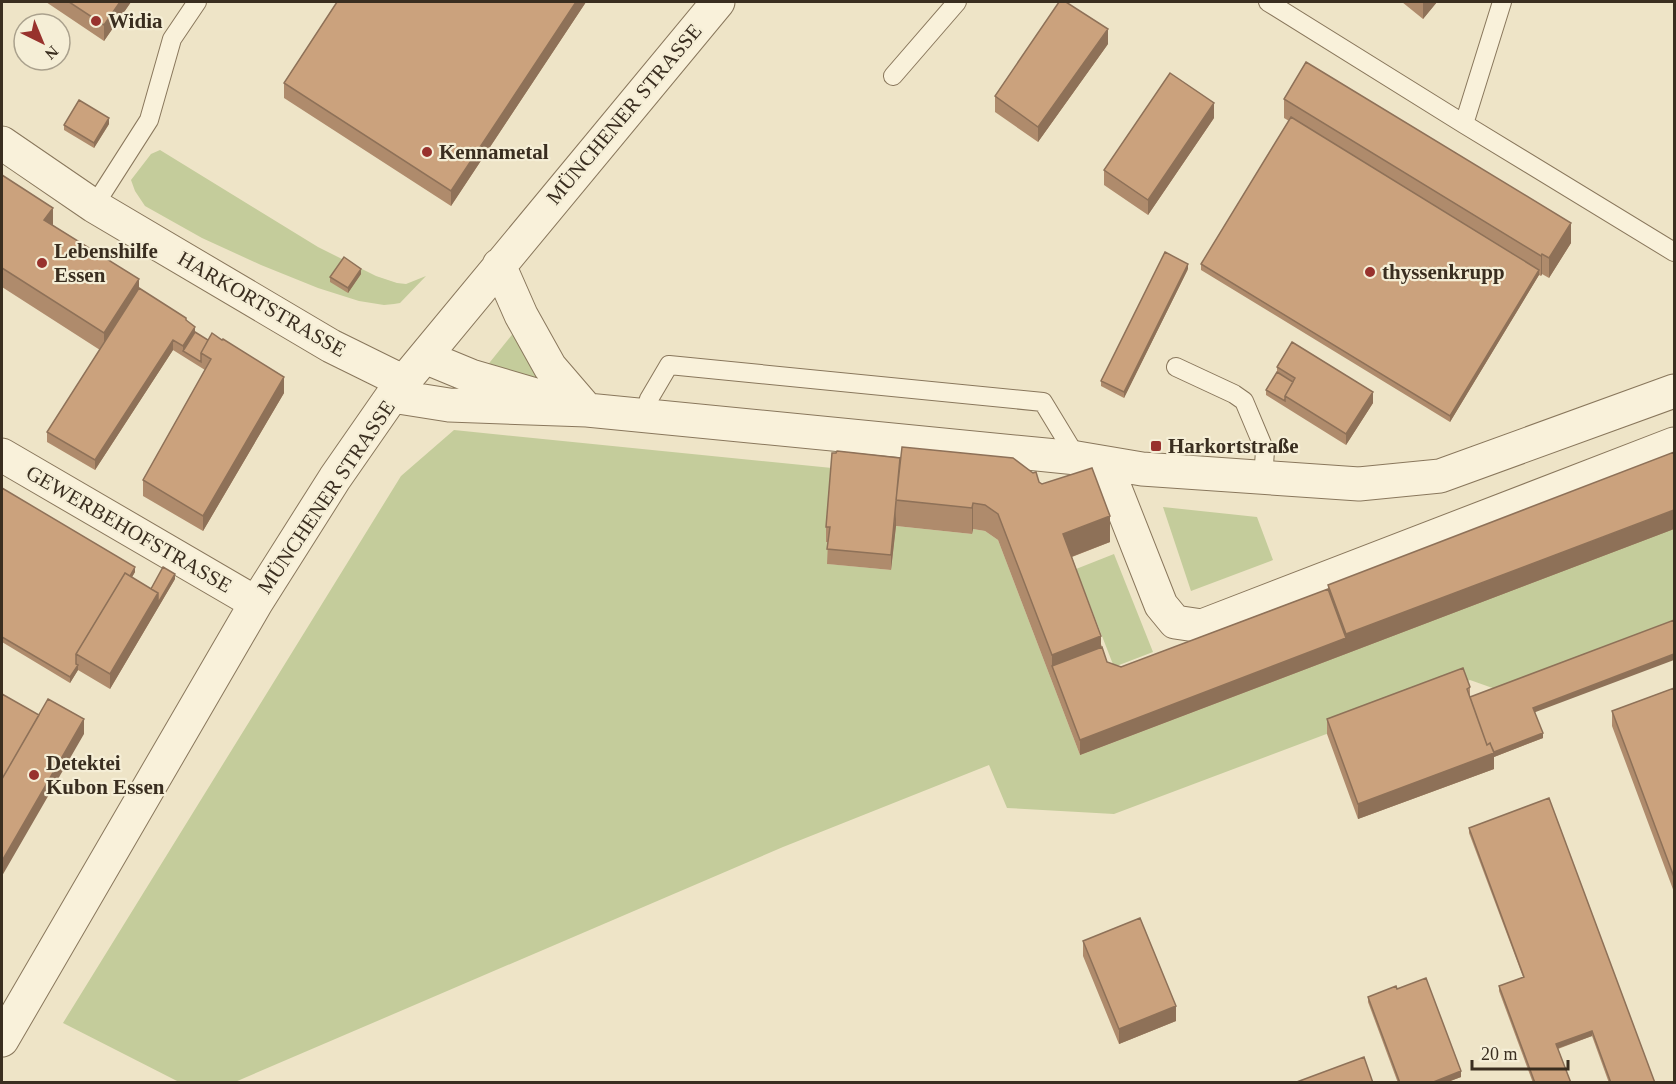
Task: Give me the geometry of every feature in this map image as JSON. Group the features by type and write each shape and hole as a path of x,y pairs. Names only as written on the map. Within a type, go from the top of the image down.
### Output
{"street":[{"name":"MÜNCHENER STRASSE","path":"5,1027 256,603 335,478 398,389 718,2"},
{"name":"HARKORTSTRASSE","path":"2,143 94,206 332,346 398,389 449,405 586,410 1091,461 1142,469 1359,484 1440,476 1674,391"},
{"path":"499,265 521,315 550,368 586,410"},
{"name":"HARKORTSTRASSE","path":"425,357 471,376 586,410"},
{"path":"1091,461 1161,605 1175,622 1202,626 1674,444"},
{"name":"GEWERBEHOFSTRASSE","path":"2,455 256,603"}],"lane":[{"path":"94,206 148,120 172,39 197,2"},
{"path":"893,76 957,2"},
{"path":"1268,2 1674,252"},
{"path":"1464,124 1502,2"},
{"path":"643,417 649,399 669,365 1043,402 1091,461"},
{"path":"1176,367 1244,401 1265,451 1263,478"}],"green space":[{"path":"160,150 318,247 376,276 406,284 426,276 400,303 384,305 359,301 318,288 202,238 145,206 135,191 131,180 151,154"},
{"path":"515,331 540,378 486,367"},
{"path":"454,430 832,468 826,542 830,542 828,564 891,570 896,526 972,534 973,529 985,531 998,540 1080,755 1674,528 1674,625 1501,691 1470,680 1114,814 1007,808 989,765 783,847 235,1082 179,1082 63,1023 401,476"},
{"path":"1163,507 1257,517 1273,560 1191,591"},
{"path":"1114,554 1153,652 1114,667 1076,569"}],"building":[{"path":"69,2 120,2 104,25"},
{"name":"Kennametal","path":"337,2 576,2 451,191 284,83"},
{"path":"1059,2 1066,2 1108,29 1038,127 995,96"},
{"path":"1306,62 1571,223 1549,258 1542,254 1541,256 1284,99"},
{"path":"1170,73 1214,103 1148,200 1104,170"},
{"path":"79,100 109,118 94,143 64,125"},
{"name":"thyssenkrupp","path":"1291,117 1539,270 1450,416 1201,264"},
{"name":"Lebenshilfe Essen","path":"2,175 53,208 44,220 139,279 104,333 2,268"},
{"path":"1165,252 1188,264 1124,392 1101,381"},
{"path":"344,257 361,269 348,288 330,277"},
{"path":"139,288 186,318 195,327 183,346 173,340 95,460 47,432"},
{"path":"195,332 208,340 201,353 201,362 183,351"},
{"path":"212,333 284,377 203,516 143,480 211,359 201,353"},
{"path":"1292,342 1373,392 1346,434 1285,396 1295,378 1277,367"},
{"path":"1277,372 1293,382 1285,396 1285,401 1266,390"},
{"path":"902,447 1013,458 1033,473 1036,472 1042,484 1092,468 1110,516 1063,534 1101,636 1052,655 998,514 985,505 973,503 972,508 896,500"},
{"path":"837,451 900,458 891,555 827,549 830,527 826,527 832,453"},
{"path":"1674,452 1674,510 1346,634 1328,585"},
{"path":"2,488 135,567 130,576 125,573 76,654 78,665 70,677 2,637"},
{"path":"163,567 175,574 158,603 158,593 151,589"},
{"path":"125,573 158,593 110,674 76,654"},
{"path":"1328,589 1346,638 1080,740 1052,666 1102,647 1107,662 1121,667"},
{"path":"1674,620 1674,654 1533,708 1543,733 1494,752 1490,743 1487,745 1470,697"},
{"path":"1463,668 1470,687 1467,689 1487,745 1490,743 1494,753 1358,804 1327,719"},
{"path":"1674,688 1674,877 1612,711"},
{"path":"2,694 39,715 2,779"},
{"path":"48,699 84,719 2,861 2,779"},
{"path":"1549,798 1655,1083 1611,1083 1592,1031 1556,1044 1571,1083 1535,1083 1499,986 1524,977 1469,828"},
{"path":"1140,918 1176,1006 1119,1029 1083,941"},
{"path":"1426,978 1461,1071 1431,1083 1400,1083 1368,997"},
{"path":"1364,1057 1373,1083 1294,1083"}],"place":[{"name":"Widia","path":"96,21"},
{"name":"Kennametal","path":"427,152"},
{"name":"Lebenshilfe Essen","path":"42,263"},
{"name":"thyssenkrupp","path":"1370,272"},
{"name":"Harkortstraße","path":"1156,446"},
{"name":"Detektei Kubon Essen","path":"34,775"}]}
